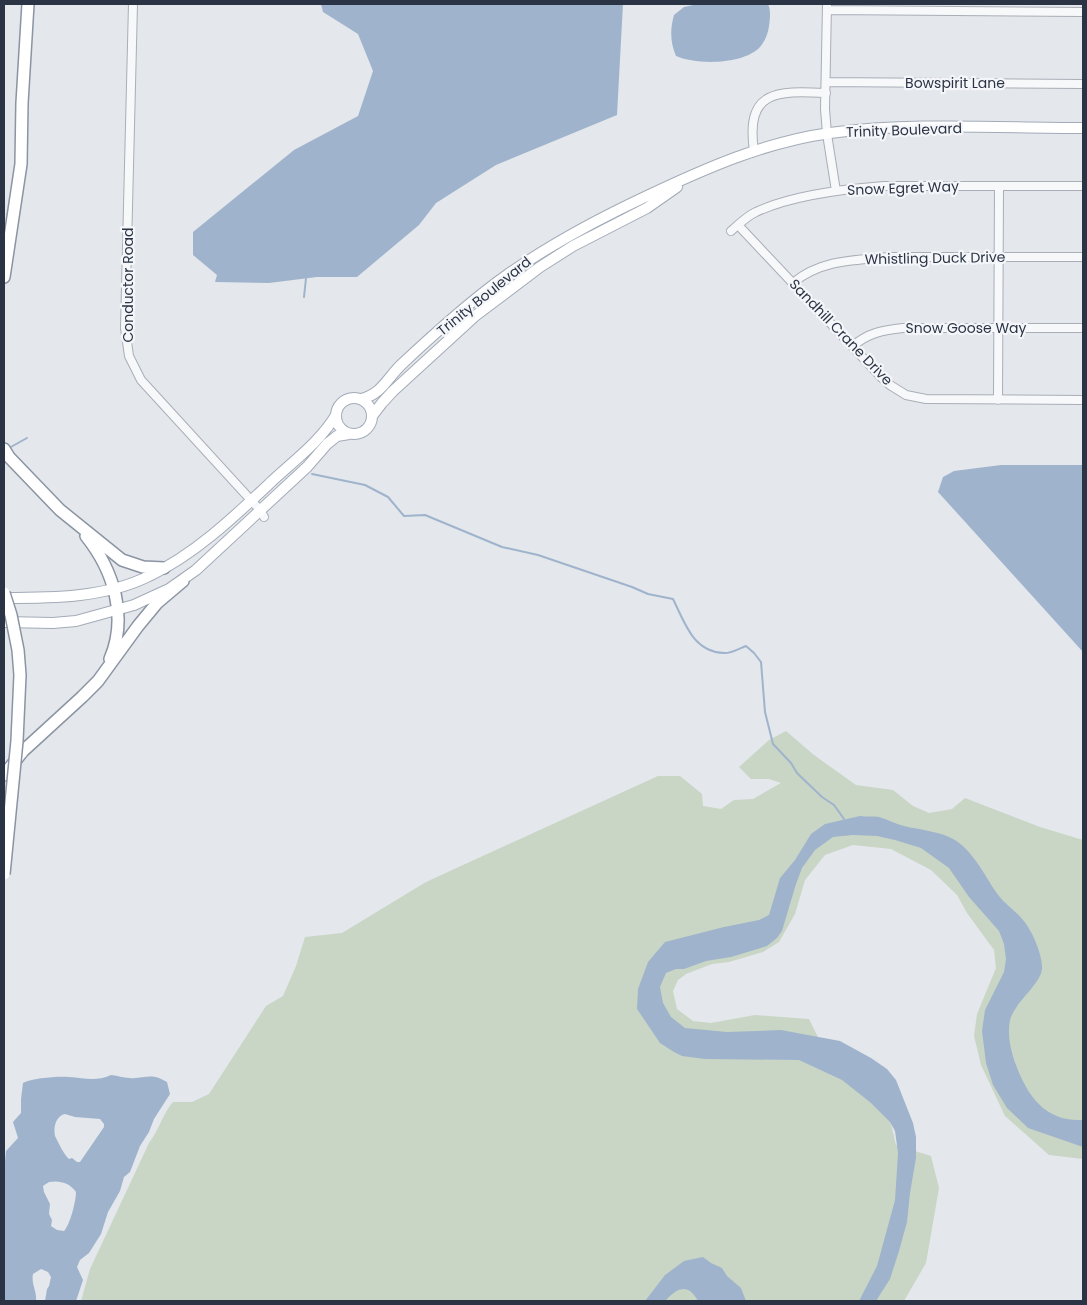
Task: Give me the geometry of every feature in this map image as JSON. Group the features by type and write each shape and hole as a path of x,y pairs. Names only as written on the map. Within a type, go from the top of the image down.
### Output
{"highway":[{"path":"4,277 21,164 22,103 28,4"},
{"path":"4,251 12,224"},
{"path":"4,449 9,457 60,510 122,560 143,567 164,568"},
{"path":"74,521 95,547 114,588 118,610 118,633 113,652 98,680"},
{"path":"4,775 23,751 98,680 157,603 182,581"},
{"path":"4,593 11,615 18,650 20,676 18,740 4,874"}],"main road":[{"name":"Trinity Boulevard","path":"4,598 78,595 114,588 149,576 184,557 251,501 321,436 336,415 343,401 350,398 361,399 377,392 402,364 502,278 532,257 600,219 701,171 754,151 827,134 897,127 1083,128"},
{"name":"Trinity Boulevard","path":"4,622 53,623 76,621 134,605 182,581 262,514 327,444 337,436 357,434 365,431 370,424 372,416 393,390 502,294 573,246 647,208 701,171"},
{"path":"361,399 369,406 372,416"},
{"path":"336,415 339,427 349,434"}],"street":[{"name":"Conductor Road","path":"133,4 125,328 129,356 140,380 262,514"},
{"path":"836,191 827,134 827,7 1083,12"},
{"name":"Bowspirit Lane","path":"826,82 1083,84"},
{"path":"754,151 754,115 762,102 771,96 796,92 826,92"},
{"name":"Snow Egret Way","path":"731,231 756,212 812,195 836,191 884,186 1083,186"},
{"path":"998,400 999,186"},
{"name":"Sandhill Crane Drive","path":"738,225 882,378 906,395 936,400 1083,400"},
{"name":"Whistling Duck Drive","path":"793,283 817,268 859,259 889,257 1083,257"},
{"name":"Snow Goose Way","path":"853,346 869,335 881,330 902,328 1083,328"}],"green space":[{"path":"786,731 814,755 856,785 893,790 913,806 929,813 952,809 965,798 1040,827 1083,840 1083,1159 1049,1155 1005,1116 981,1065 974,1036 977,1014 996,968 994,950 967,913 957,895 931,870 891,849 853,845 825,855 805,880 795,914 779,942 763,952 729,962 712,964 686,974 678,980 673,991 677,1009 693,1021 711,1023 755,1015 809,1019 826,1053 888,1111 896,1145 931,1156 939,1188 926,1263 904,1301 81,1301 90,1269 166,1111 173,1102 192,1102 209,1094 266,1006 283,996 296,966 305,937 342,933 426,882 658,776 680,776 702,794 703,806 721,809 734,800 753,799 781,783 769,779 751,779 739,767 769,740"}],"water":[{"path":"321,4 623,4 617,115 496,165 436,203 419,225 357,277 317,277 269,283 215,282 217,275 193,255 193,232 294,150 358,116 373,71 358,34 323,12"},
{"path":"698,4 768,4 770,20 765,40 752,53 731,60 707,62 676,56 671,36 674,15 684,7"},
{"path":"1001,465 1083,465 1083,652 938,492 943,477 954,471"},
{"path":"860,816 879,817 955,840 962,845 979,866 999,896 1026,924 1039,950 1042,969 1037,981 1017,1007 1010,1020 1009,1037 1013,1055 1026,1087 1040,1105 1059,1117 1070,1120 1083,1120 1083,1147 1028,1128 1007,1108 993,1085 986,1063 982,1031 985,1010 1004,972 1006,959 1004,944 999,931 969,897 949,868 921,848 877,836 853,835 833,837 815,850 802,868 782,931 777,938 767,946 666,973 660,987 663,1003 671,1017 685,1028 727,1032 781,1030 840,1041 887,1069 896,1080 913,1123 916,1137 916,1158 907,1222 899,1251 890,1279 876,1301 859,1301 877,1266 895,1200 898,1153 895,1131 890,1122 871,1103 842,1080 799,1060 705,1059 682,1056 660,1043 637,1009 638,989 648,962 665,942 759,920 769,915 780,878 795,860 811,834 825,824"},
{"path":"111,1075 129,1078 155,1077 162,1079 167,1082 170,1094 140,1146 130,1172 124,1177 120,1191 108,1212 101,1234 89,1253 80,1260 77,1267 83,1280 76,1301 45,1301 51,1277 48,1272 41,1269 33,1274 36,1301 4,1301 4,1173 6,1151 18,1138 13,1122 21,1113 23,1083 52,1077 90,1079","holes":["65,1114 75,1117 100,1119 104,1124 104,1127 80,1162 67,1157 55,1136 56,1122 59,1117","57,1181 64,1183 71,1186 76,1192 72,1213 64,1231 57,1230 51,1226 50,1204 43,1186 49,1182"]},
{"path":"703,1257 722,1268 727,1276 741,1288 746,1301 698,1301 690,1291 683,1289 674,1293 665,1301 645,1301 665,1275 684,1261"}],"waterway":[{"path":"304,297 306,278"},
{"path":"9,448 27,438"},
{"path":"312,474 365,485 388,497 404,516 425,515 502,547 538,555 648,594 673,599 691,635 705,648 726,653 746,646 761,662 765,712 773,744 791,763 797,773 822,797 834,805 844,819"}]}
